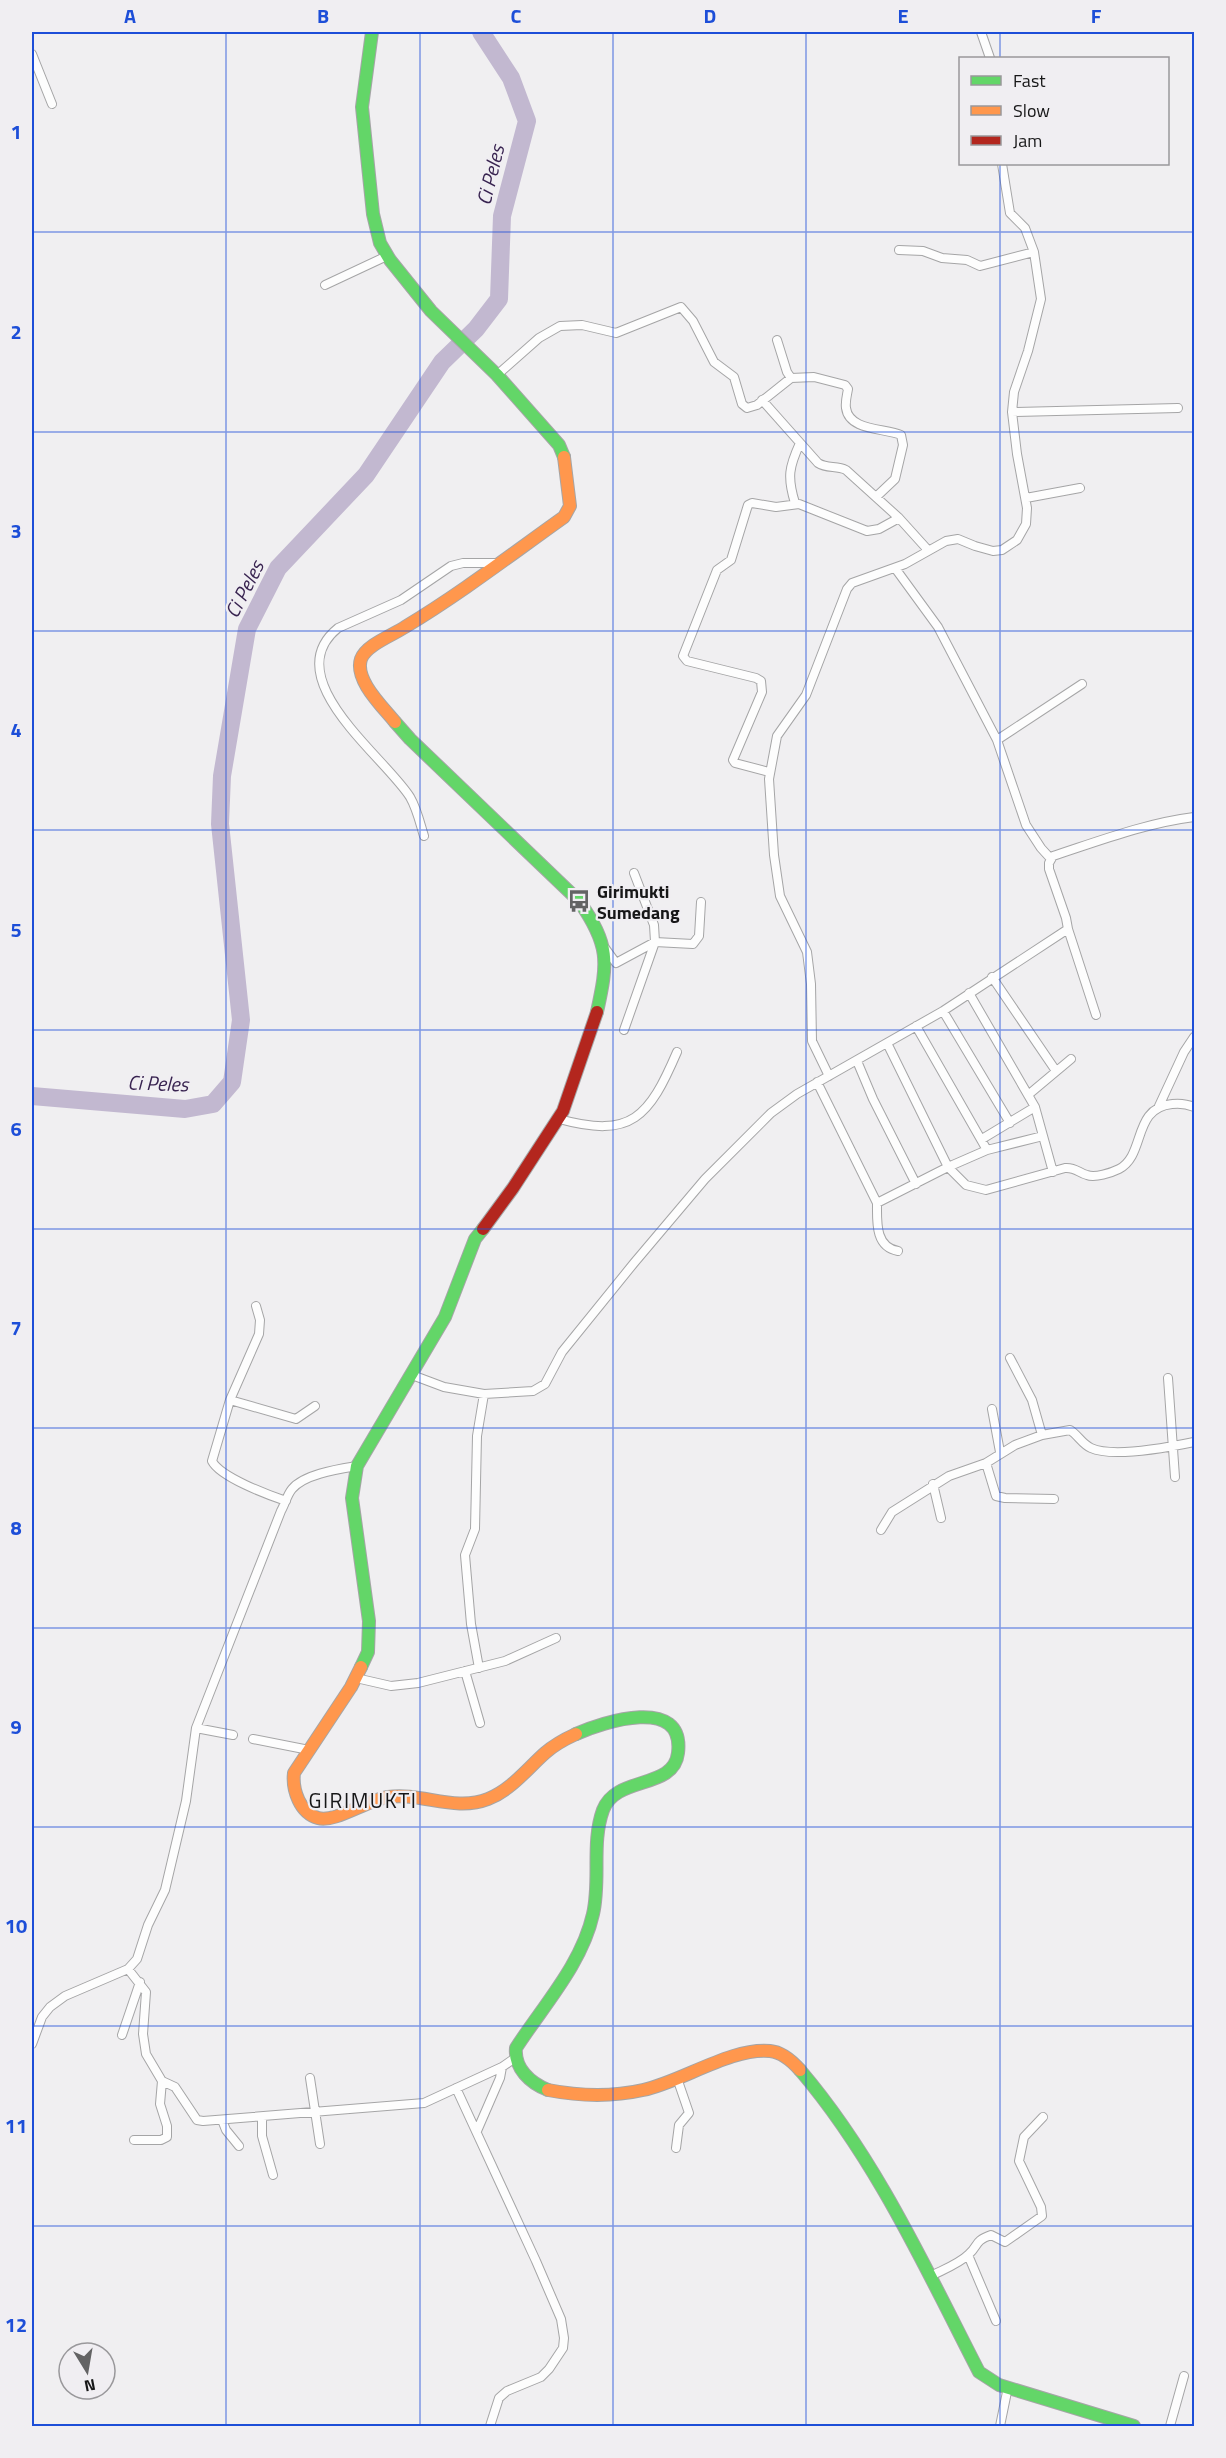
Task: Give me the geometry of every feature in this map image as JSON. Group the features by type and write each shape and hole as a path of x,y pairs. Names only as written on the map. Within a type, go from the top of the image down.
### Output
{"main road":[{"path":"372,32 362,117 374,222 387,256 413,291 497,375 559,445 566,461 570,506 564,517 424,616 369,649 360,662 362,677 376,701 410,739 579,901 594,922 603,945 606,972 602,999 569,1098 559,1119 513,1188 475,1239 448,1312 357,1466 352,1498 370,1633 368,1652 356,1678 294,1773 294,1784 299,1802 304,1810 314,1816 327,1819 389,1796 461,1803 480,1802 490,1799 552,1748 572,1736 606,1723 634,1717 647,1717 666,1722 675,1732 678,1751 673,1768 650,1780 619,1789 606,1802 601,1818 596,1895 591,1922 563,1979 516,2048 515,2058 525,2075 537,2086 575,2095 626,2093 644,2090 750,2051 772,2051 791,2060 823,2097 881,2187 979,2372 992,2382 1134,2427"}],"street":[{"path":"981,32 990,57"},
{"path":"32,54 52,104"},
{"path":"829,1076 812,1041 812,984 807,952 780,896 774,855 770,772 777,736 806,695 847,589 859,579 895,568 927,549 946,541 958,539 993,550 1010,547 1017,540 1028,518 1012,412 1014,392 1041,299 1034,252 1025,228 1012,216 1008,207 1007,181 1002,165"},
{"path":"899,250 923,251 948,260 967,260 980,266 1034,252"},
{"path":"325,285 387,256"},
{"path":"497,375 539,338 560,326 582,325 616,333 681,307 693,321 714,362 734,377 742,404 747,408 753,407 791,378 814,377 845,385 848,389 846,408 850,417 864,426 901,435 903,445 895,479 876,497"},
{"path":"777,340 791,378"},
{"path":"762,400 818,463 824,467 840,467 846,470 899,518 927,549"},
{"path":"1012,412 1178,408"},
{"path":"795,503 789,473 790,464 800,443"},
{"path":"1026,498 1080,488"},
{"path":"770,772 735,763 733,760 762,692 761,681 687,661 684,654 717,570 731,560 749,504 776,507 795,503 867,531 879,529 899,518"},
{"path":"424,836 410,796 370,752 328,696 321,678 322,651 331,633 338,627 401,600 451,566 463,563 498,563"},
{"path":"895,568 938,627 998,740 1026,825 1051,859"},
{"path":"998,740 1082,684"},
{"path":"1051,859 1109,838 1169,821 1194,817"},
{"path":"1051,859 1049,869 1096,1015"},
{"path":"624,1030 655,942 654,925 634,873"},
{"path":"603,945 616,963 655,942 688,945 697,941 700,902"},
{"path":"412,1376 444,1387 484,1394 533,1391 542,1387 562,1353 634,1263 705,1179 771,1113 817,1082 944,1011 1068,928"},
{"path":"992,977 1056,1071"},
{"path":"969,993 1035,1107 1053,1172"},
{"path":"944,1011 1010,1123"},
{"path":"916,1026 987,1150"},
{"path":"888,1043 948,1167 966,1185 976,1190 986,1190 1070,1168 1091,1176 1118,1170 1127,1162 1144,1123 1151,1112 1159,1106 1184,1052 1194,1037"},
{"path":"559,1119 597,1127 620,1125 632,1120 653,1099 677,1052"},
{"path":"1028,1095 1071,1059"},
{"path":"857,1061 873,1099 916,1184"},
{"path":"817,1082 878,1203 878,1230 888,1249 898,1251"},
{"path":"1159,1106 1180,1103 1194,1107"},
{"path":"982,1139 1035,1107"},
{"path":"878,1203 987,1150 1043,1136"},
{"path":"256,1306 260,1320 259,1334 230,1400 213,1463 255,1489 286,1501"},
{"path":"1010,1358 1032,1400 1042,1435"},
{"path":"1168,1378 1175,1477"},
{"path":"479,1668 471,1624 465,1555 475,1529 476,1456 484,1394"},
{"path":"230,1400 296,1419 315,1406"},
{"path":"992,1409 1000,1452"},
{"path":"881,1530 892,1512 933,1484 986,1463 1000,1452 1042,1435 1070,1430 1089,1448 1107,1451 1144,1450 1194,1442"},
{"path":"986,1463 996,1496 1054,1499"},
{"path":"32,2044 42,2017 58,2000 96,1981 128,1969 140,1953 148,1925 165,1890 186,1801 196,1728 286,1501 299,1483 329,1471 357,1466"},
{"path":"933,1484 941,1518"},
{"path":"356,1678 392,1686 505,1661 556,1638"},
{"path":"465,1671 480,1723"},
{"path":"196,1728 233,1735"},
{"path":"253,1739 309,1750"},
{"path":"128,1969 146,1992 143,2045 146,2054 162,2081 175,2087 197,2120 222,2120 424,2103 502,2067 515,2058"},
{"path":"122,2035 140,1982"},
{"path":"477,2131 500,2078 502,2067"},
{"path":"310,2078 320,2144"},
{"path":"676,2148 679,2125 689,2115 677,2078"},
{"path":"134,2140 161,2140 167,2137 168,2132 160,2104 162,2081"},
{"path":"456,2088 561,2319 564,2338 562,2348 541,2377 507,2391 499,2398 490,2427"},
{"path":"262,2117 262,2136 273,2175"},
{"path":"929,2277 968,2255 974,2245 982,2239 991,2235 1005,2242 1043,2214 1019,2161 1024,2137 1043,2117"},
{"path":"222,2120 226,2130 239,2146"},
{"path":"968,2255 996,2321"},
{"path":"1170,2427 1184,2376"},
{"path":"1000,2427 1008,2387"}],"waterway":[{"name":"Ci Peles","path":"32,1096 185,1109 213,1104 232,1082 241,1020 220,824 222,776 247,629 278,568 366,475 442,362 476,329 499,299 502,216 527,121 511,78 481,32"}],"traffic: fast":[{"path":"372,32 362,107 373,214 380,243 390,260 431,311 497,375 559,445 564,457"},
{"path":"395,722 579,901 596,930 604,954 603,980 597,1012"},
{"path":"361,1667 368,1652 369,1621 352,1498 357,1466 445,1317 475,1239 483,1229"},
{"path":"548,2090 524,2074 518,2062 516,2048 571,1967 588,1932 595,1901 599,1823 603,1810 610,1799 620,1792 666,1773 674,1765 678,1753 677,1735 669,1724 656,1718 622,1719 576,1734"},
{"path":"800,2070 853,2140 876,2178 919,2255 979,2372 999,2385 1134,2426"}],"traffic: slow":[{"path":"395,722 377,701 362,676 360,667 364,654 374,645 466,587 564,517 570,506 564,457"},
{"path":"361,1667 351,1687 294,1773 294,1786 298,1800 306,1811 318,1818 333,1817 388,1797 413,1797 451,1803 488,1799 511,1785 552,1747 576,1734"},
{"path":"548,2090 595,2095 643,2090 723,2059 755,2051 779,2053 800,2070"}],"traffic: jam":[{"path":"483,1229 513,1188 563,1111 597,1012"}],"place":[{"name":"Girimukti Sumedang","path":"579,901"}],"district":[{"name":"GIRIMUKTI","path":"363,1800"}]}
